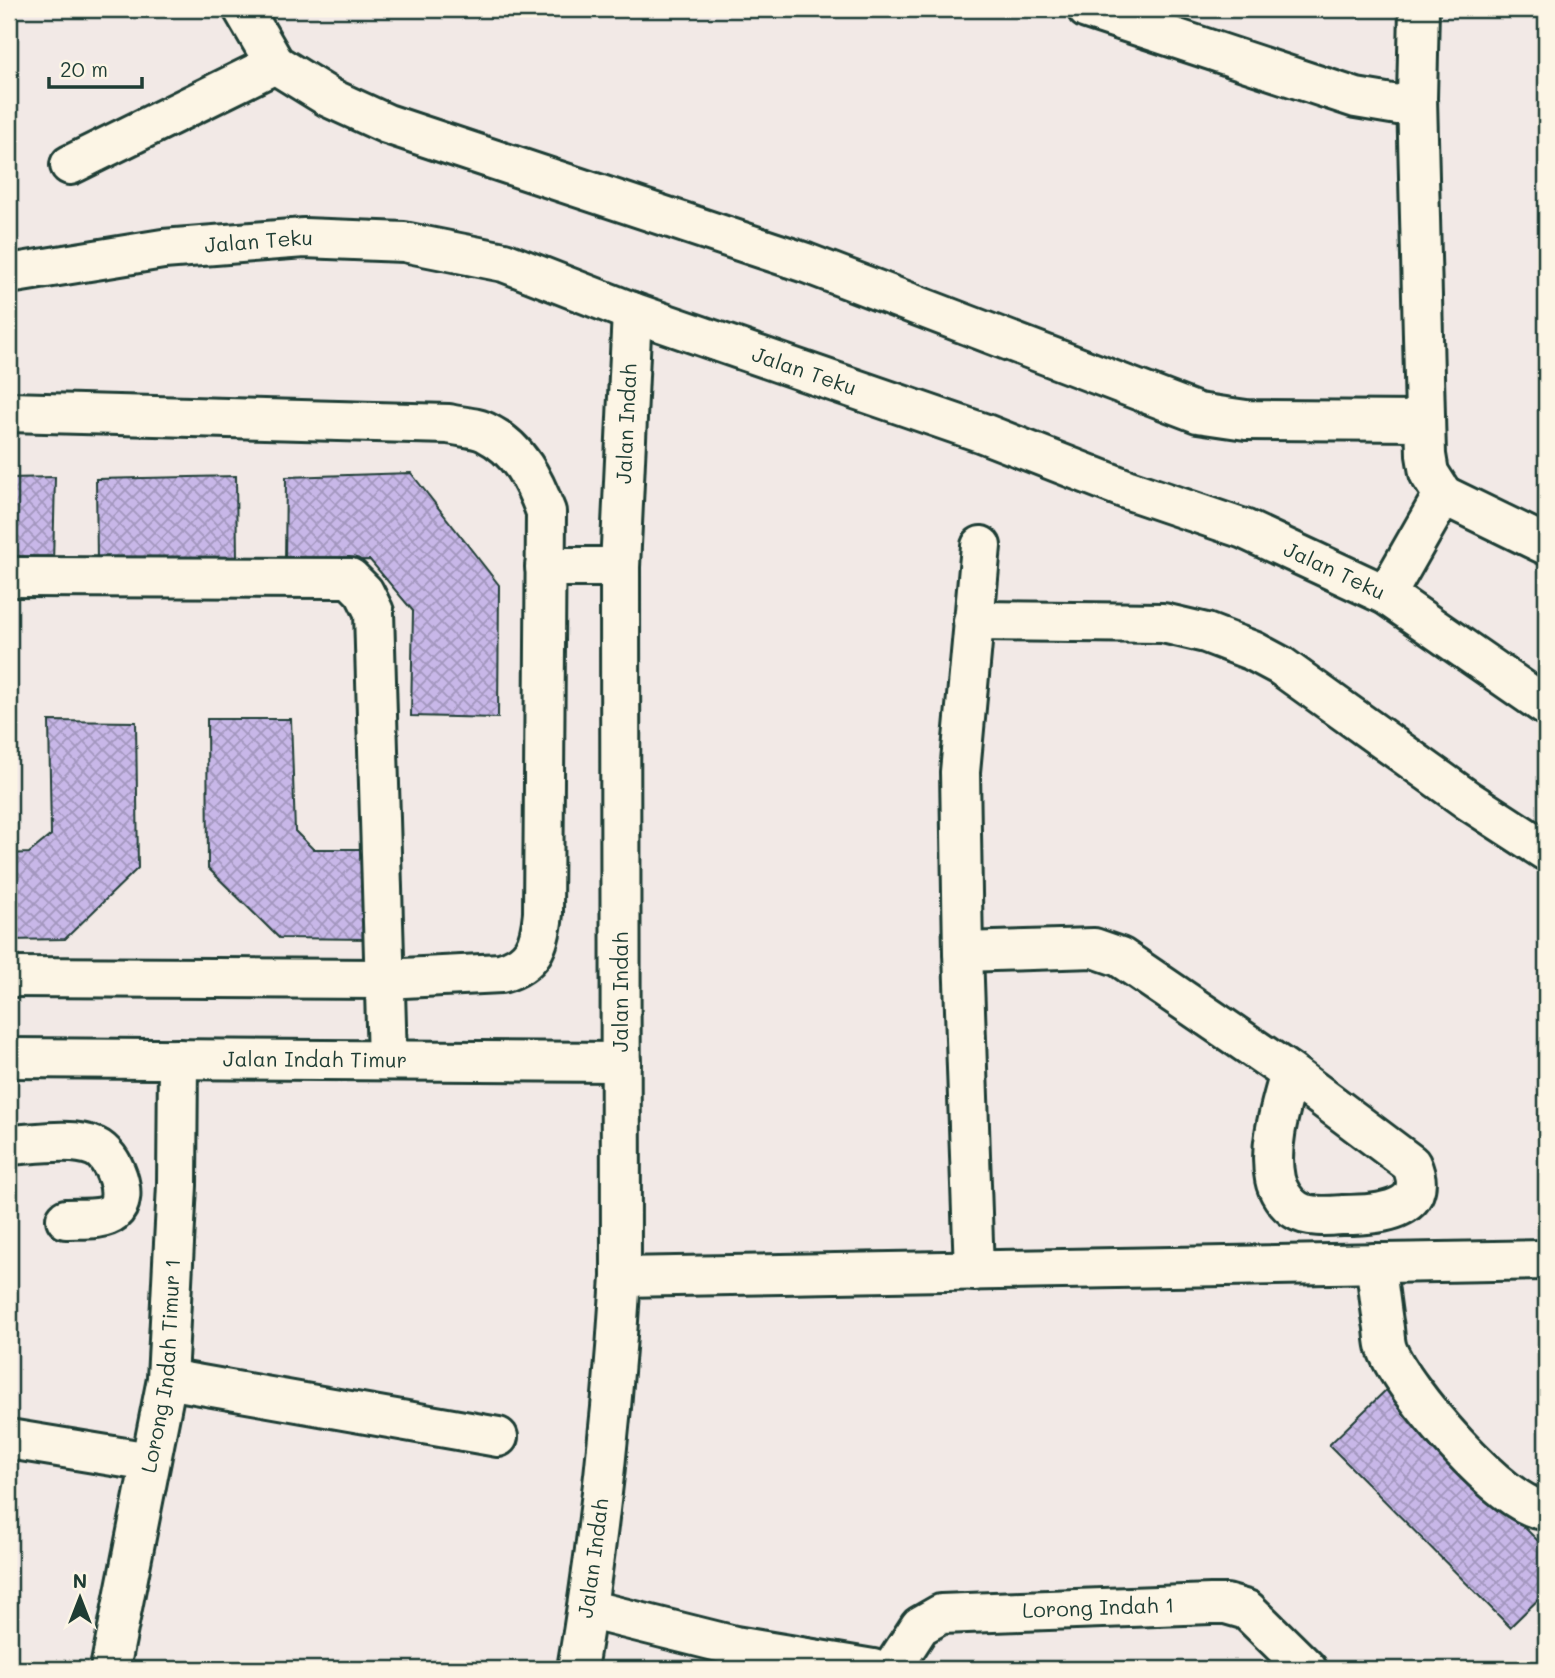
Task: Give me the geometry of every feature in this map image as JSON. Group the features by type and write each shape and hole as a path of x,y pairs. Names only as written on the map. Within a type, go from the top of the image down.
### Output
{"street":[{"path":"243,9 275,64 330,98 387,124 806,263 1198,413 1246,420 1424,421"},
{"path":"1087,9 1356,98 1398,105 1417,98"},
{"path":"1419,9 1417,98 1424,421 1429,473 1443,495 1546,545"},
{"path":"70,165 275,64"},
{"name":"Jalan Teku","path":"9,274 163,249 304,238 404,242 504,262 632,312 983,433 1126,489 1244,529 1386,595 1546,706"},
{"name":"Jalan Indah","path":"577,1669 587,1609 616,1354 621,1277 620,567 632,312"},
{"path":"9,412 449,424 486,432 515,453 536,484 546,512 543,913 542,929 535,949 526,962 501,973 384,979 9,977"},
{"path":"1386,595 1443,495"},
{"path":"974,1270 960,772 981,546"},
{"path":"545,567 620,567"},
{"path":"13,577 350,578 364,592 374,612 387,1060"},
{"path":"973,621 1163,623 1206,633 1253,651 1281,666 1469,801 1546,851"},
{"path":"963,951 1094,948 1120,957 1290,1073"},
{"name":"Jalan Indah Timur","path":"9,1058 621,1062"},
{"name":"Lorong Indah Timur 1","path":"110,1669 167,1379 177,1185 178,1059"},
{"path":"9,1145 77,1143 95,1147 110,1157 120,1185 119,1203 115,1210 106,1216 65,1219"},
{"path":"120,1185 177,1185"},
{"path":"621,1277 1546,1259"},
{"path":"1375,1263 1386,1346 1399,1373 1475,1465 1519,1501 1537,1511 1546,1510"},
{"path":"167,1379 498,1437"},
{"path":"9,1439 150,1462"},
{"name":"Lorong Indah 1","path":"892,1669 920,1626 940,1614 1226,1604 1247,1610 1307,1669"},
{"path":"587,1609 733,1658 873,1669"}],"building":[{"path":"411,473 499,585 498,718 411,716 413,611 370,560 285,562 286,477"},
{"path":"236,476 237,559 97,561 96,479"},
{"path":"55,477 53,564 9,564 9,478"},
{"path":"207,719 291,719 295,831 313,849 368,849 371,939 279,938 208,868"},
{"path":"49,721 136,722 138,868 65,939 9,940 9,854 29,853 51,835"},
{"path":"1387,1389 1546,1549 1546,1592 1510,1627 1329,1445"}]}
